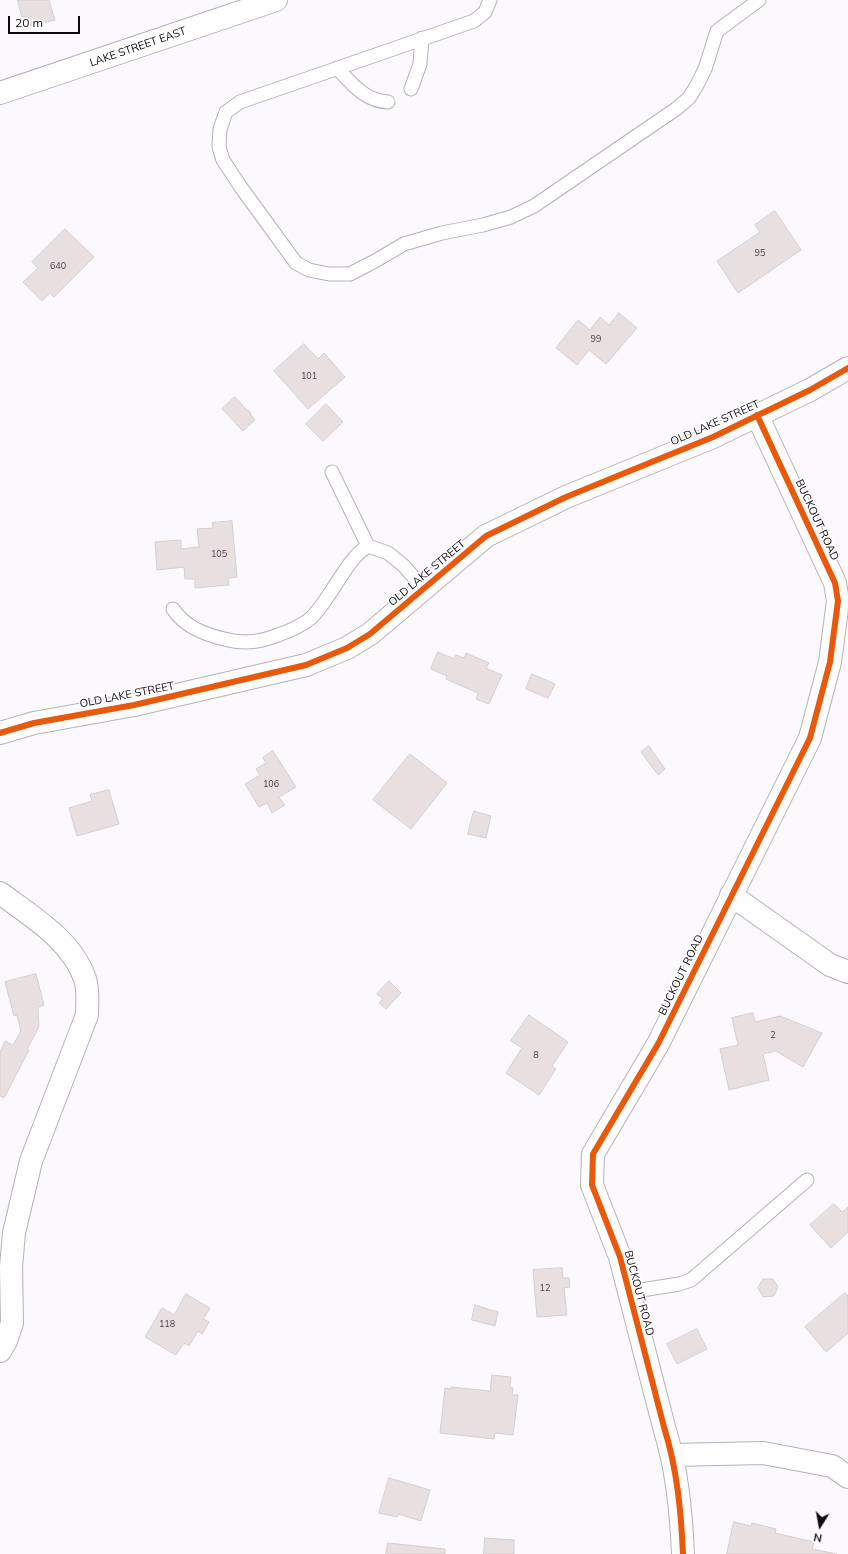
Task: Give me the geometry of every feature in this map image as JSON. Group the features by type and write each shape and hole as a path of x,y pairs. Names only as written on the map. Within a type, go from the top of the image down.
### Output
{"street":[{"name":"LAKE STREET EAST","path":"0,93 276,0"},
{"name":"OLD LAKE STREET","path":"0,733 34,723 134,705 306,665 347,648 370,634 486,536 566,496 713,437 810,390 848,368"},
{"name":"BUCKOUT ROAD","path":"683,1554 681,1510 673,1455 664,1427 620,1257 592,1185 594,1154 658,1044 731,894 810,738 830,662 838,600 835,583 757,415"},
{"path":"0,893 38,921 61,942 77,961 85,979 88,995 87,1015 31,1161 20,1203 14,1233 11,1267 12,1323 6,1341 0,1351"},
{"path":"731,894 830,965 848,972"},
{"path":"673,1455 763,1453 832,1466 848,1477"}],"lane":[{"path":"490,0 485,12 474,21 240,102 226,112 220,129 219,147 223,160 296,263 309,270 329,274 350,274 404,244 442,233 483,225 511,217 534,206 676,109 689,98 698,85 705,69 717,31 759,0"},
{"path":"411,89 420,64 422,38"},
{"path":"337,68 364,95 379,102 388,102"},
{"path":"332,472 368,546 388,553 404,566 424,589"},
{"path":"173,609 180,618 206,635 230,641 250,642 267,640 296,628 311,618 356,555 368,546"},
{"path":"629,1292 679,1284 691,1280 807,1180"}],"building":[{"path":"18,0 49,0 55,20 31,26 28,16 22,17"},
{"path":"775,211 801,250 738,293 717,261 760,232 755,225"},
{"path":"65,229 94,257 54,297 50,293 42,301 23,282 38,268 32,262"},
{"path":"619,313 637,328 606,364 589,350 577,365 556,348 578,320 590,330 600,317 609,325"},
{"path":"304,344 318,359 324,353 345,377 308,409 274,371"},
{"path":"235,397 250,412 255,420 243,431 222,409"},
{"path":"326,404 343,422 323,441 306,424"},
{"path":"232,521 237,577 228,578 229,585 195,588 195,579 185,579 184,567 157,570 155,542 181,540 181,549 199,547 197,529 213,528 212,523"},
{"path":"438,652 454,659 456,655 464,658 466,653 489,663 486,668 502,675 489,704 476,699 478,693 446,679 447,676 431,669"},
{"path":"532,674 555,684 548,698 526,689"},
{"path":"649,746 665,769 658,775 641,752"},
{"path":"273,751 296,787 279,797 285,805 272,813 267,803 259,807 245,784 260,775 256,769 266,763 263,758"},
{"path":"410,754 447,783 411,829 373,800"},
{"path":"109,790 119,824 77,836 69,808 92,801 90,795"},
{"path":"474,811 491,816 486,838 468,834"},
{"path":"36,974 44,1005 38,1007 39,1027 27,1049 29,1050 4,1098 0,1096 0,1052 5,1041 13,1045 21,1031 17,1015 14,1016 5,982"},
{"path":"389,981 401,993 386,1009 379,1003 383,999 377,994"},
{"path":"753,1013 755,1022 780,1016 822,1033 803,1067 776,1051 763,1054 769,1080 729,1090 720,1049 738,1045 732,1018"},
{"path":"529,1015 568,1042 552,1066 556,1069 539,1095 506,1073 522,1048 511,1041"},
{"path":"834,1204 842,1212 848,1207 848,1232 831,1248 810,1225"},
{"path":"562,1268 563,1278 569,1278 570,1287 564,1288 567,1315 537,1317 533,1270"},
{"path":"763,1279 773,1279 778,1287 774,1296 763,1297 758,1288"},
{"path":"845,1293 848,1296 848,1333 826,1352 805,1327"},
{"path":"186,1294 210,1308 203,1319 209,1322 202,1334 198,1331 189,1346 184,1343 176,1355 145,1337 162,1308 174,1315"},
{"path":"475,1305 498,1312 495,1326 472,1320"},
{"path":"697,1329 707,1349 677,1364 667,1344"},
{"path":"492,1375 511,1377 510,1387 513,1388 512,1395 518,1395 513,1435 495,1433 494,1439 440,1433 445,1388 451,1389 451,1387 490,1391"},
{"path":"389,1478 430,1490 421,1521 398,1514 397,1517 379,1513"},
{"path":"734,1522 751,1526 752,1523 776,1529 775,1533 814,1542 812,1549 837,1554 727,1554"},
{"path":"485,1538 514,1540 514,1554 484,1554"},
{"path":"388,1543 445,1549 445,1554 386,1554"}],"cycle path":[{"path":"0,733 34,723 134,705 306,665 347,648 370,634 486,536 566,497 713,437 810,390 848,368"},
{"path":"683,1554 680,1506 672,1458 620,1257 592,1185 593,1154 658,1044 810,738 830,662 838,601 835,583 757,415"}]}
